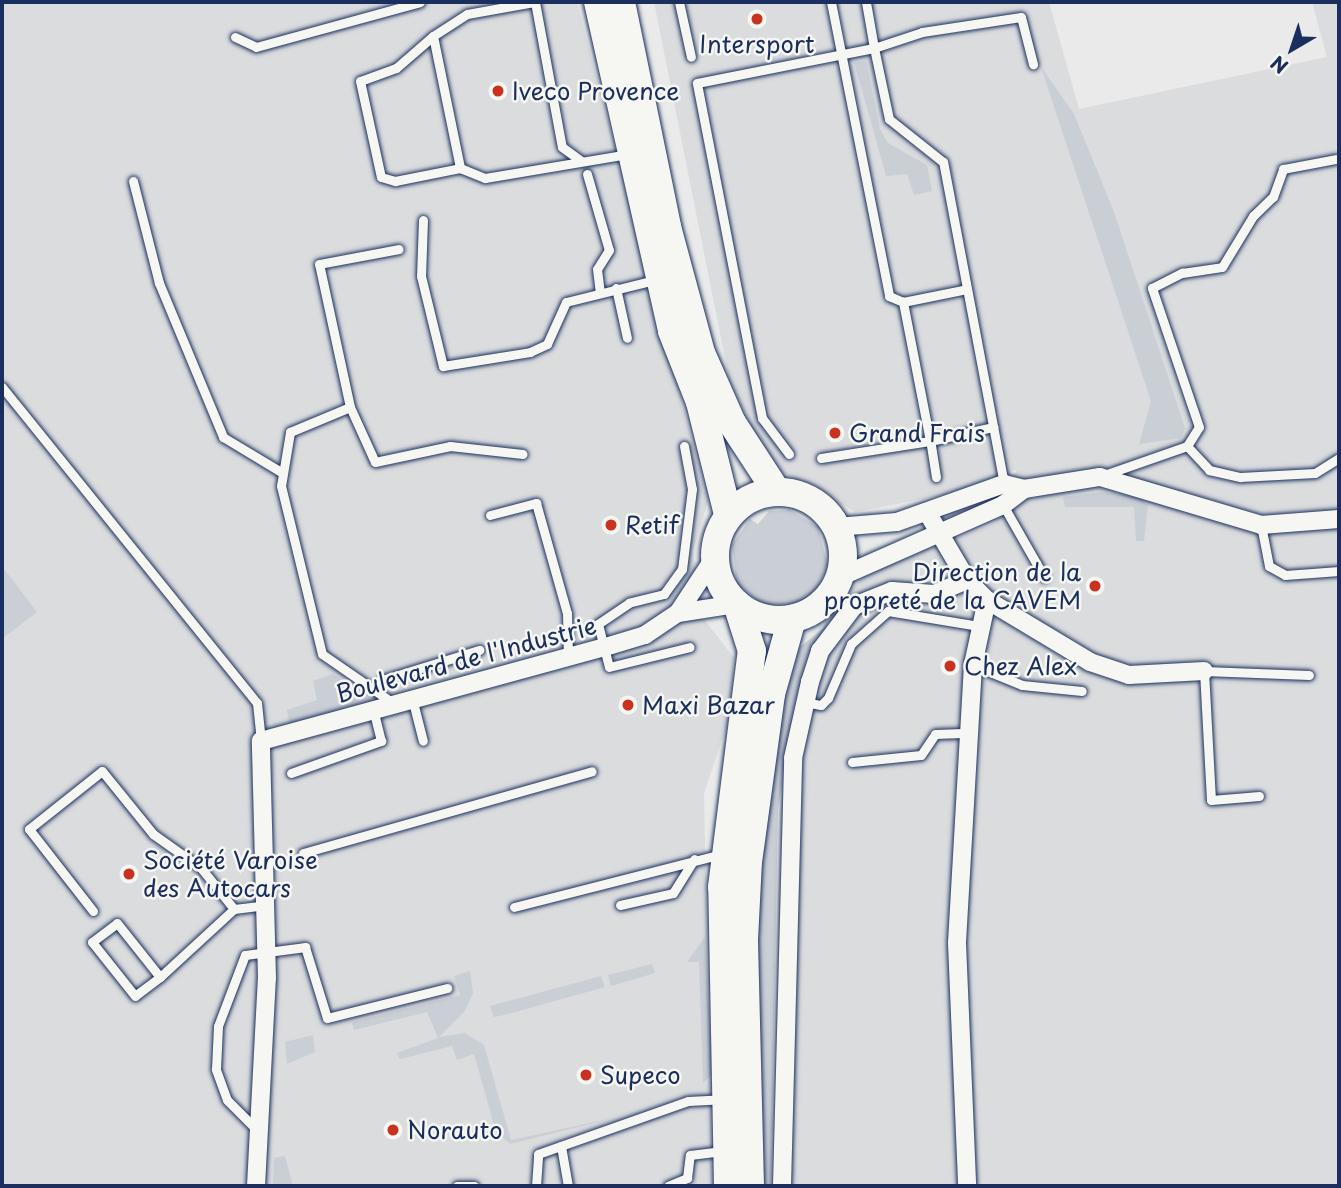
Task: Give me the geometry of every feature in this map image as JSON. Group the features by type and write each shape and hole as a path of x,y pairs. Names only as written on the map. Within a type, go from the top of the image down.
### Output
{"main road":[{"path":"598,2 659,279 700,402 728,514"},
{"path":"621,2 667,227 701,353 732,423 777,492 822,508 836,527 845,561 842,576 824,601 792,619 757,617 737,604 725,592 713,559 713,542 728,514 777,492"},
{"path":"728,1186 727,853 751,685 750,636 737,604"},
{"path":"750,1186 744,940 748,862 771,694 792,619"}],"street":[{"path":"836,527 927,513 1004,484 1024,489 1100,477 1261,525 1339,519"},
{"path":"842,576 1003,505 1024,489"},
{"path":"927,513 936,534 967,580 987,600 1090,662 1129,675 1204,671"},
{"name":"Boulevard de l'Industrie","path":"261,741 645,635 678,613 713,559"},
{"path":"782,1186 793,758 820,651 854,606 892,591 934,594 967,580"},
{"path":"967,1186 957,943 973,665 979,626 987,600"},
{"name":"Boulevard de l'Industrie","path":"678,613 737,604"},
{"path":"256,1186 266,953 261,741"}],"lane":[{"path":"235,37 256,47 420,2"},
{"path":"581,161 562,147 535,2 467,14 433,36 396,68 359,81 382,177 395,181 460,168 485,178 631,154"},
{"path":"679,2 691,58"},
{"path":"831,2 889,296 903,302 967,289"},
{"path":"866,2 889,119 943,162 1004,484"},
{"path":"789,454 762,418 697,83 874,48 922,32 1021,18 1033,64"},
{"path":"433,36 460,168"},
{"path":"1100,477 1187,446 1199,426 1152,288 1182,273 1222,267 1253,216 1273,197 1283,169 1336,159"},
{"path":"587,174 609,250 597,269 600,293"},
{"path":"133,181 159,284 223,437 283,473"},
{"path":"423,220 421,275 443,366 538,348 547,344 566,302 659,279"},
{"path":"399,249 319,264 350,407 375,462 450,446 523,454"},
{"path":"616,288 627,338"},
{"path":"903,302 936,477"},
{"path":"2,387 257,703 261,741"},
{"path":"350,407 290,432 283,473 322,654 393,703"},
{"path":"821,458 930,441 993,427"},
{"path":"684,446 692,489 682,569 664,594 629,603 598,624 609,667 690,647"},
{"path":"1187,446 1209,470 1240,477 1315,473 1339,457"},
{"path":"490,515 536,503 566,613 569,657"},
{"path":"1003,505 1026,535 1044,577"},
{"path":"1261,525 1269,566 1285,575 1339,571"},
{"path":"805,702 821,705 828,698 851,644 888,611 979,626"},
{"path":"374,690 382,680 479,650"},
{"path":"973,665 1022,685 1082,691"},
{"path":"1259,796 1211,800 1204,671 1309,675"},
{"path":"412,698 423,741"},
{"path":"291,773 381,741 373,709"},
{"path":"852,762 921,755 935,734 969,733"},
{"path":"93,911 29,829 102,771 153,834 201,868 234,909"},
{"path":"303,853 592,771"},
{"path":"514,907 694,859 727,853"},
{"path":"620,905 673,893 694,859"},
{"path":"160,977 117,923 92,943 135,996 160,977 234,909 266,905"},
{"path":"257,1129 227,1100 216,1069 218,1026 245,955 305,947 327,1018 447,989"},
{"path":"536,1186 538,1154 688,1101 726,1099"},
{"path":"561,1146 568,1186"},
{"path":"668,1186 687,1178 690,1155 727,1151"},
{"path":"457,1186 474,1186"}],"shaded area":[{"path":"2,2 502,2 433,28 510,2 577,2 708,501 693,551 700,614 734,658 729,720 704,793 712,1186 2,1186 2,639 36,612 2,566"},
{"path":"654,2 1049,2 1079,109 1327,57 1312,2 1339,2 1339,1186 777,1186 787,750 797,701 827,617 866,574 995,523 1017,469 963,491 856,512 780,471 759,444 729,378"},
{"path":"866,61 880,129 888,143 927,165 932,191 914,195 907,174 886,176 854,62"},
{"path":"1041,67 1074,114 1114,212 1185,428 1181,438 1139,444 1151,401"},
{"path":"1103,492 1138,497 1148,505 1144,541 1136,541 1134,507 1065,507 1063,497"},
{"path":"790,510 818,527 828,566 813,596 801,603 763,605 737,584 732,545 750,519 758,524 769,511"},
{"path":"2,566 37,612 2,639"},
{"path":"831,622 797,696 778,808 771,1186 761,1186 756,917 763,847 785,697 799,648"},
{"path":"333,674 375,702 289,723 287,710 317,700 313,681"},
{"path":"705,937 712,1075 703,1083 699,962 687,962"},
{"path":"652,964 655,973 611,986 608,975"},
{"path":"470,971 473,993 464,1012 439,1037 465,1033 484,1045 511,1140 618,1117 510,1144 496,1132 474,1054 457,1060 452,1046 400,1059 397,1053 438,1038 427,1012 354,1030 352,1022 460,995 454,976"},
{"path":"601,976 605,987 504,1015 494,1017 490,1006"},
{"path":"313,1035 315,1052 287,1064 285,1042"},
{"path":"285,1156 293,1186 273,1186 274,1158"}],"place":[{"name":"Intersport","path":"757,19"},
{"name":"Iveco Provence","path":"498,91"},
{"name":"Grand Frais","path":"835,433"},
{"name":"Retif","path":"611,525"},
{"name":"Direction de la propreté de la CAVEM","path":"1095,586"},
{"name":"Chez Alex","path":"950,666"},
{"name":"Maxi Bazar","path":"628,705"},
{"name":"Société Varoise des Autocars","path":"129,874"},
{"name":"Supeco","path":"586,1075"},
{"name":"Norauto","path":"393,1130"}]}
